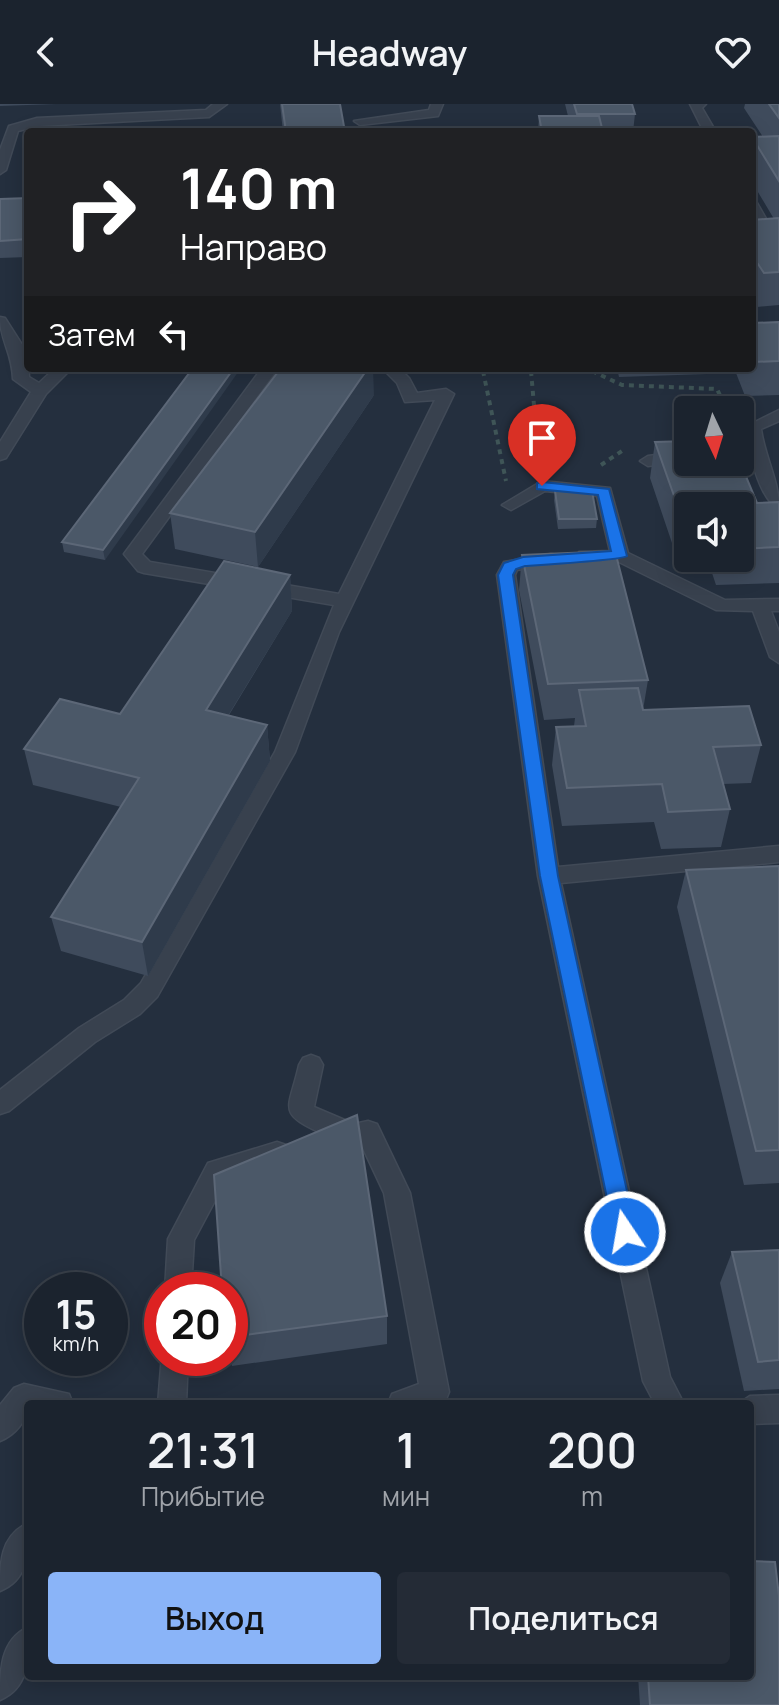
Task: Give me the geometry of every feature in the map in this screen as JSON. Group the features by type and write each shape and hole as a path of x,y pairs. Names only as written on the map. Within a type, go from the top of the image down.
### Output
{"lane":[{"path":"0,170 7,128 37,122 209,113 221,104"},
{"path":"360,121 434,113 437,104"},
{"path":"700,104 695,106 708,128"},
{"path":"756,211 774,235"},
{"path":"0,321 20,354 21,379 40,391"},
{"path":"0,455 40,391 60,372"},
{"path":"267,372 133,554 144,567 345,601"},
{"path":"0,1104 87,1035 132,1007 149,990 285,752 345,601 446,394 411,399 404,381 394,372"},
{"path":"772,418 753,427 756,454 779,503"},
{"path":"648,461 674,458"},
{"path":"754,463 761,464"},
{"path":"511,505 542,486 604,492 620,556"},
{"path":"668,1400 657,1381 549,876 506,575 510,566 523,562 602,554 620,556 711,602 770,605 779,657"},
{"path":"549,876 779,854"},
{"path":"311,1065 301,1112 352,1135"},
{"path":"179,1272 181,1239 217,1171 368,1132 397,1193 435,1392 413,1400"},
{"path":"171,1400 173,1376"},
{"path":"0,1427 24,1398 36,1400"},
{"path":"754,1410 779,1409"},
{"path":"0,1576 24,1543"},
{"path":"0,1684 24,1649"}],"path":[{"path":"483,372 511,505"},
{"path":"531,372 538,459 553,487"},
{"path":"594,372 622,385 717,389 723,402 772,418"},
{"path":"586,490 603,461 630,447"}],"building":[{"path":"282,104 340,104 344,128 285,128"},
{"path":"574,104 632,104 635,114 577,114"},
{"path":"769,104 779,104 779,118"},
{"path":"539,116 599,116 602,128 541,128"},
{"path":"779,136 779,181 756,144 756,137"},
{"path":"24,198 24,239 0,241 0,199"},
{"path":"779,218 779,272 764,273 756,261 756,220"},
{"path":"779,322 779,361 756,362 756,323"},
{"path":"190,372 231,372 103,550 62,542"},
{"path":"278,372 365,372 255,532 170,513"},
{"path":"674,441 674,476 746,476 752,492 674,492 674,496 655,442"},
{"path":"555,491 592,491 597,519 559,519"},
{"path":"754,496 757,503 779,502 779,547 754,548"},
{"path":"615,551 648,680 548,684 522,555"},
{"path":"224,561 290,575 206,710 267,725 142,942 51,917 139,778 24,749 60,699 120,714"},
{"path":"638,688 643,710 749,706 761,745 713,747 730,809 668,812 662,784 567,788 556,727 586,726 579,690"},
{"path":"779,866 779,1150 756,1151 686,870"},
{"path":"357,1115 387,1316 248,1335 248,1272 221,1272 214,1175"},
{"path":"779,1250 779,1360 758,1362 732,1252"},
{"path":"754,1561 775,1562 779,1596 779,1705 650,1705 648,1680 754,1680"}],"route":[{"path":"542,486 604,492 620,556 602,554 523,562 510,566 506,575 549,876 625,1232"}]}
